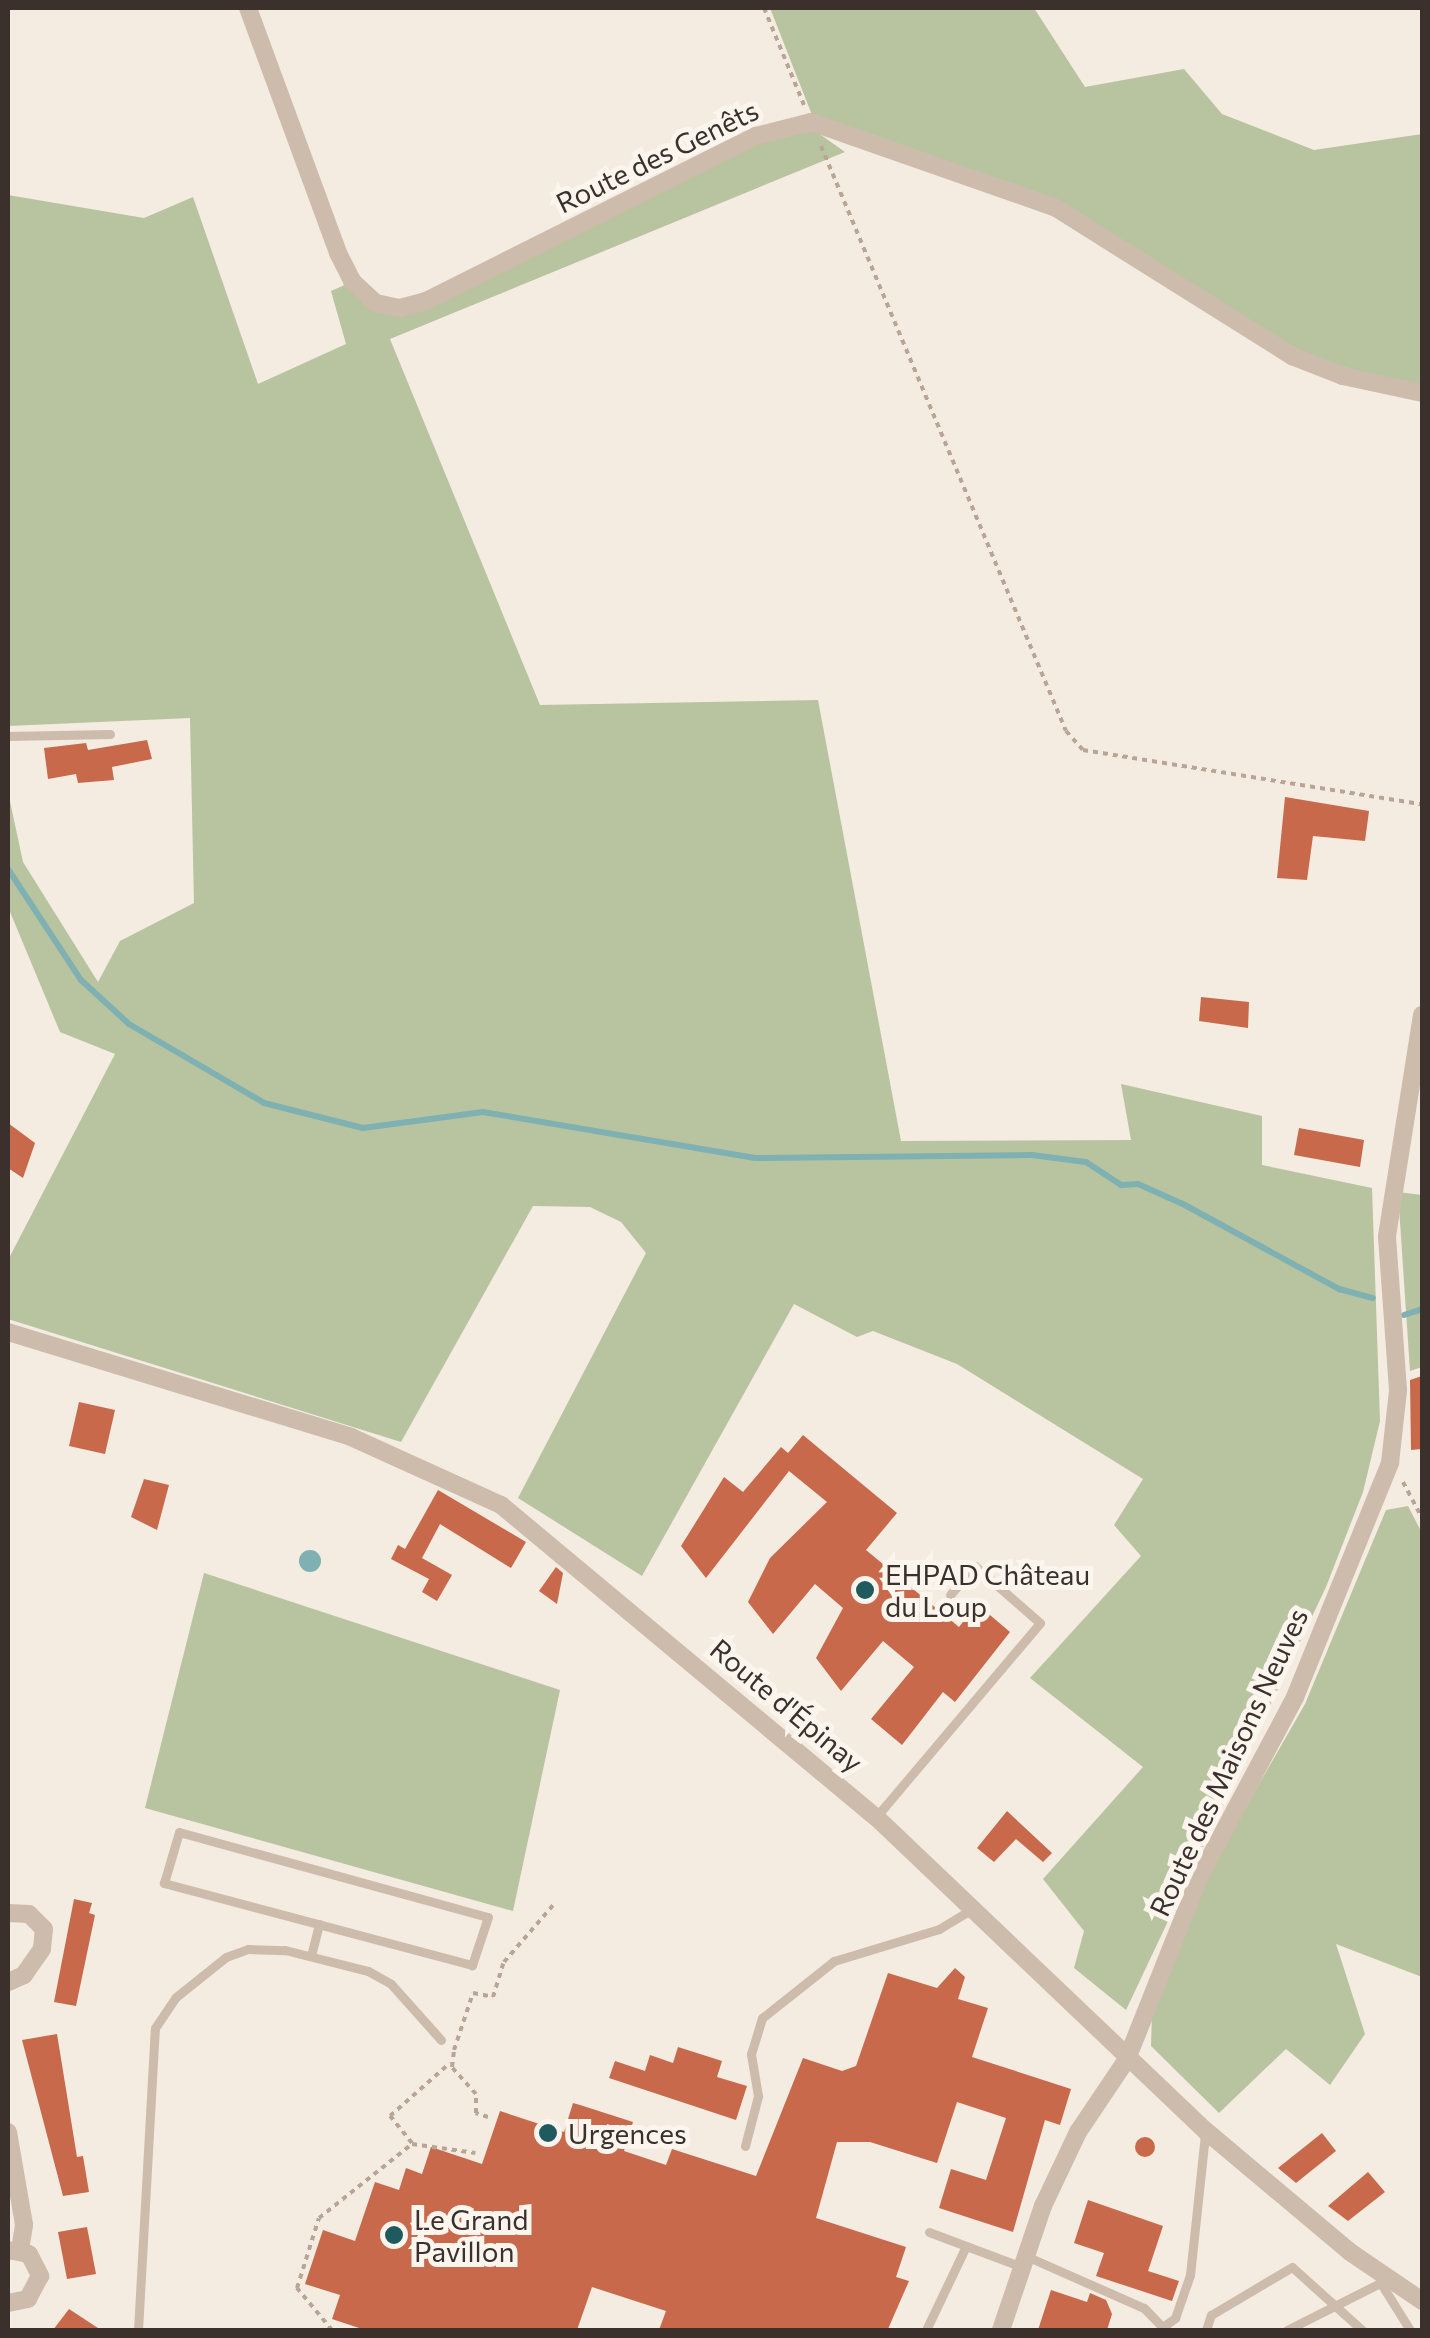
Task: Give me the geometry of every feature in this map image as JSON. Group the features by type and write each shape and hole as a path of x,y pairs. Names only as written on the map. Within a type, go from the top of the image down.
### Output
{"street":[{"name":"Route des Genêts","path":"248,8 345,270 369,301 388,307 440,294 756,136 811,122"},
{"path":"811,122 1056,208 1292,356 1343,376 1422,392"},
{"name":"Route des Maisons Neuves","path":"1001,2330 1024,2262 1078,2132 1127,2059 1200,1876 1295,1698 1390,1462 1398,1390 1388,1236 1422,1015"},
{"name":"Route d'Épinay","path":"8,1332 350,1438 501,1505 876,1818 1206,2131 1381,2280 1422,2301"},
{"path":"8,1913 29,1914 44,1929 33,1962 8,1982"},
{"path":"8,2132 24,2224 14,2250 35,2260 39,2285 28,2299 8,2303"}],"lane":[{"path":"8,736 110,734"},
{"path":"876,1818 1040,1622 976,1566 950,1594"},
{"path":"178,1832 488,1917 472,1965 319,1924 164,1884 178,1832"},
{"path":"744,2146 758,2096 751,2054 762,2018 834,1961 939,1930 974,1908"},
{"path":"311,1956 319,1924"},
{"path":"138,2330 155,2028 176,1997 226,1958 262,1947 311,1956 391,1984 441,2040"},
{"path":"929,2232 1024,2262 1144,2308 1163,2328 1175,2318 1190,2275 1206,2131"},
{"path":"926,2330 966,2246"},
{"path":"1206,2330 1211,2315 1292,2267 1362,2330"},
{"path":"1287,2330 1338,2308 1381,2280 1410,2330"}],"path":[{"path":"764,8 1066,731 1084,750 1422,804"},
{"path":"1390,1462 1422,1517"},
{"path":"475,2153 412,2144 390,2116 450,2063 472,1993 493,1997 504,1962 555,1903"},
{"path":"450,2063 476,2094 476,2113 488,2117"},
{"path":"332,2329 322,2325 297,2288 319,2218 412,2144"},
{"path":"320,2330 332,2329"}],"green space":[{"path":"770,8 1034,8 1085,87 1184,69 1222,114 1314,150 1422,134 1422,387 1316,360 1032,192 812,115"},
{"path":"811,128 845,152 390,339 540,705 818,700 901,1141 1131,1140 1121,1084 1262,1116 1262,1165 1372,1188 1380,1421 1363,1492 1326,1587 1126,2010 1074,1968 1084,1931 1043,1879 1143,1767 1030,1678 1141,1556 1114,1525 1143,1479 957,1364 873,1331 857,1337 794,1304 642,1576 518,1498 646,1253 621,1222 590,1207 533,1206 401,1442 8,1319 8,1260 115,1054 60,1032 8,907 8,792 23,862 98,982 120,941 194,903 190,718 8,726 8,195 144,218 193,197 258,384 346,344 331,291 347,284 366,306 400,314 759,141"},
{"path":"1398,1192 1422,1195 1422,1367 1410,1371"},
{"path":"1408,1506 1422,1533 1422,1977 1336,1944 1365,2034 1330,2085 1286,2049 1219,2113 1151,2046 1152,2012 1205,1878 1305,1704 1386,1510"},
{"path":"204,1573 560,1690 513,1911 145,1808"}],"water":[{"path":"310,1550 318,1553 318,1569 310,1572 302,1569 299,1561 302,1553"}],"building":[{"path":"147,740 152,759 112,767 114,780 78,783 76,774 48,779 44,748 86,743 88,750"},
{"path":"1285,797 1369,811 1365,841 1313,836 1307,880 1277,878"},
{"path":"1201,997 1249,1002 1248,1028 1199,1021"},
{"path":"8,1123 35,1143 23,1178 8,1168"},
{"path":"1299,1128 1364,1140 1360,1167 1294,1155"},
{"path":"1422,1376 1422,1449 1411,1450 1410,1380"},
{"path":"79,1402 115,1410 105,1454 69,1446"},
{"name":"EHPAD Château du Loup","path":"803,1435 897,1513 866,1550 959,1627 977,1604 1010,1632 955,1702 943,1692 902,1745 871,1719 914,1667 883,1641 841,1691 816,1658 843,1608 815,1584 773,1634 748,1602 770,1558 827,1502 789,1471 706,1578 681,1546 724,1477 743,1492 781,1447 788,1453"},
{"path":"144,1479 169,1485 157,1530 131,1517"},
{"path":"438,1490 526,1542 511,1568 440,1524 422,1558 452,1575 437,1601 422,1592 429,1579 391,1559 398,1545 405,1549"},
{"path":"556,1567 563,1573 557,1604 539,1591"},
{"path":"1007,1811 1052,1853 1043,1862 1016,1839 994,1862 977,1848"},
{"path":"74,1899 92,1903 89,1913 95,1915 76,2006 54,2002"},
{"path":"955,1968 965,1977 958,1999 988,2008 972,2057 1071,2089 1060,2125 1045,2120 1013,2232 939,2208 951,2169 986,2180 1006,2118 957,2102 937,2163 870,2142 837,2142 816,2218 906,2247 896,2277 909,2281 888,2329 659,2330 666,2311 592,2287 577,2330 365,2330 332,2319 340,2295 305,2284 323,2230 355,2241 375,2182 399,2190 406,2168 422,2174 431,2147 482,2164 500,2111 564,2132 573,2103 633,2122 624,2151 666,2165 672,2149 756,2176 803,2058 842,2071 856,2066 888,1973 937,1988"},
{"path":"57,2034 77,2157 83,2156 89,2192 63,2196 22,2040"},
{"path":"678,2047 722,2061 717,2077 747,2086 736,2120 609,2078 615,2061 645,2071 650,2055 673,2063"},
{"path":"1322,2133 1336,2151 1296,2183 1278,2168"},
{"path":"1145,2137 1155,2147 1145,2157 1135,2147"},
{"path":"1368,2172 1385,2192 1348,2221 1328,2206"},
{"path":"1088,2200 1163,2226 1148,2271 1179,2281 1172,2301 1096,2276 1104,2253 1074,2243"},
{"path":"87,2227 96,2274 67,2279 58,2232"},
{"path":"1051,2290 1087,2302 1090,2293 1106,2300 1112,2314 1107,2330 1038,2330"},
{"path":"69,2309 101,2330 53,2330"}],"waterway":[{"path":"8,869 81,980 129,1024 264,1103 363,1128 483,1112 755,1158 1032,1155 1086,1162 1121,1185 1138,1184 1183,1204 1339,1289 1373,1298"},
{"path":"1404,1315 1422,1309"}],"place":[{"name":"EHPAD Château du Loup","path":"865,1590"},
{"name":"Urgences","path":"548,2133"},
{"name":"Le Grand Pavillon","path":"394,2235"}]}
